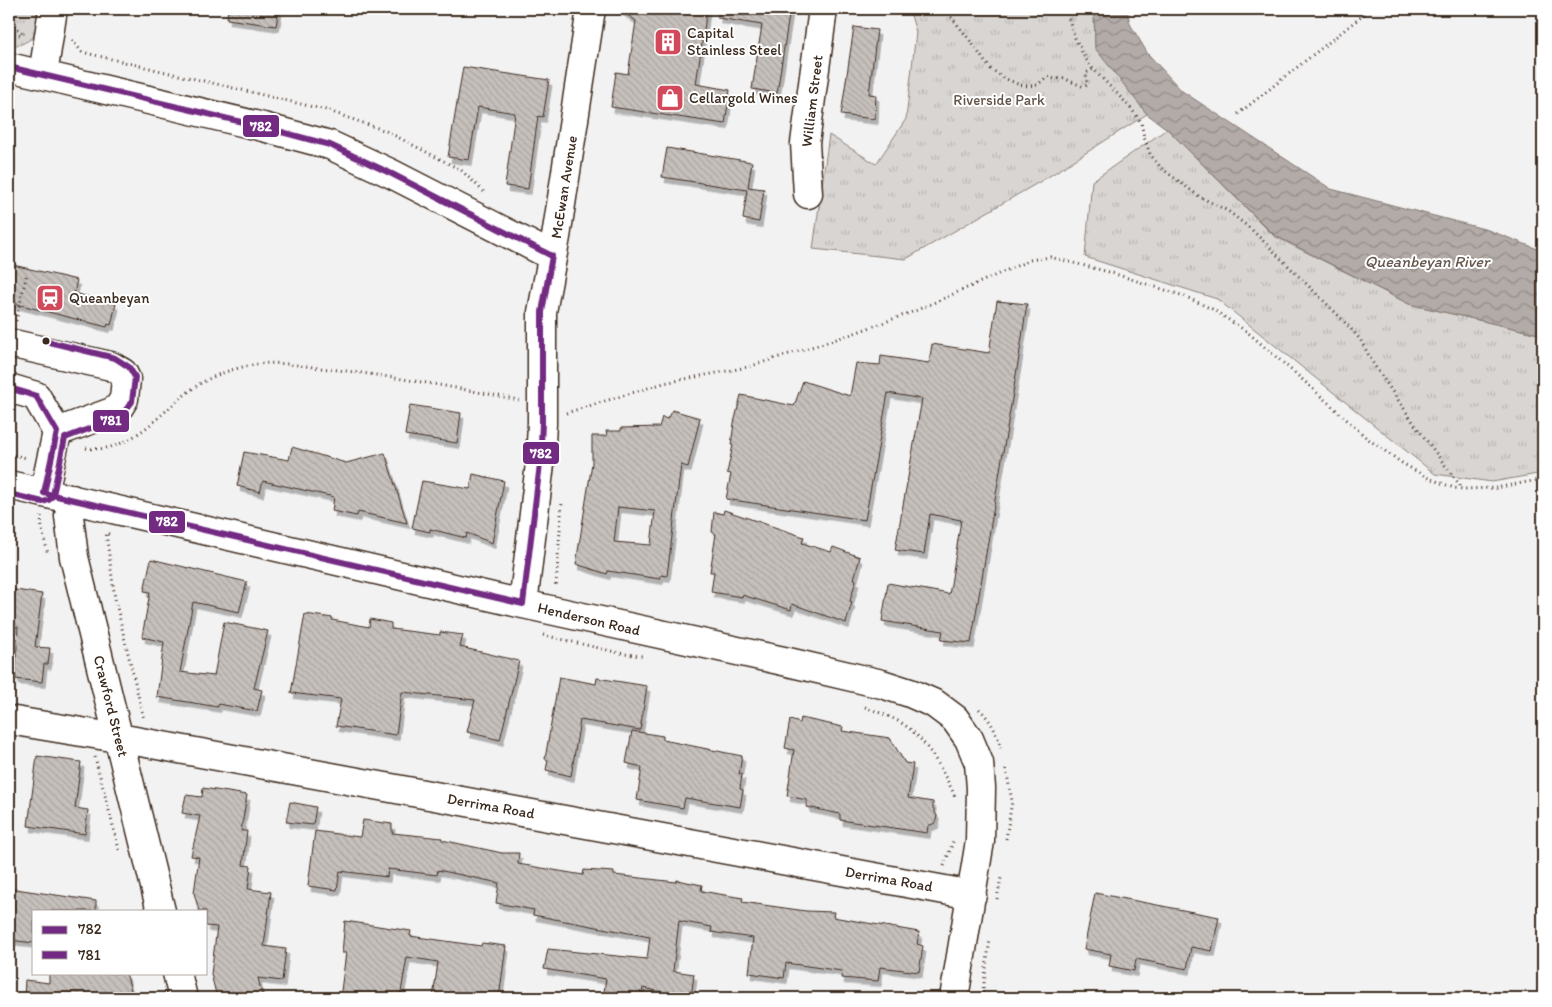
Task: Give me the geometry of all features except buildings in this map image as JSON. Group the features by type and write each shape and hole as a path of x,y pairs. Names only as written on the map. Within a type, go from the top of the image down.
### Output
{"street":[{"name":"McEwan Avenue","path":"524,592 540,464 542,423 532,399 542,312 592,9"},
{"name":"William Street","path":"808,194 805,143 823,9"},
{"path":"41,26 43,75"},
{"path":"9,67 264,127 330,145 392,174 552,256"},
{"path":"9,342 111,366 123,373 126,379 124,399 115,410 55,441"},
{"path":"9,388 36,396 55,441 44,494"},
{"name":"Henderson Road","path":"9,485 44,494 524,592 788,662 882,684 935,704 955,719 969,739 978,763 982,811 980,841 985,897 954,998"},
{"name":"Crawford Street","path":"72,499 69,516 74,557 161,910"},
{"name":"Derrima Road","path":"9,720 119,738 985,897"},
{"path":"177,974 183,998"}],"path":[{"path":"945,9 991,69 1004,78 1020,85 1037,85 1047,77 1055,79 1060,77 1084,87 1087,85 1086,73 1093,69"},
{"path":"1066,9 1074,36 1085,58 1093,69 1130,107 1141,122 1150,154 1161,168 1200,197 1228,211 1252,230 1340,317 1360,339 1374,365 1418,429 1463,489"},
{"path":"1238,114 1372,9"},
{"path":"9,23 41,26 72,41 82,52 326,110 386,131 460,170 486,194"},
{"path":"9,33 20,35 41,26"},
{"path":"542,423 567,425 564,414 664,384 748,367 849,335 915,311 1030,260 1050,257 1110,272 1184,296 1212,309 1246,331 1368,439 1426,477 1454,488 1463,489 1496,488 1543,479"},
{"path":"18,314 28,273"},
{"path":"9,454 31,459 55,441 92,449 105,449 119,445 133,437 200,384 234,370 264,363 358,372 519,400 532,399"},
{"path":"115,535 106,533 115,599 151,744"},
{"path":"524,592 565,587"},
{"path":"538,634 624,654 647,655"},
{"path":"860,704 886,715 910,729 929,751 946,778 957,801"},
{"path":"974,704 984,714 997,733 1002,752"},
{"path":"1004,761 1012,801 1005,845"},
{"path":"943,889 944,865 956,831"},
{"path":"985,897 1001,873"},
{"path":"982,998 991,935"}],"green space":[{"path":"9,9 43,9 40,26 34,36 9,49"},
{"name":"Riverside Park","path":"909,9 1094,9 1095,48 1147,114 1048,177 906,259 813,249 829,135 876,164 906,119 916,32"},
{"path":"1167,129 1274,236 1409,304 1543,335 1543,473 1492,482 1435,474 1217,299 1085,257 1092,181"}],"water":[{"name":"Queanbeyan River","path":"1094,9 1127,9 1130,24 1148,54 1182,91 1331,189 1488,230 1543,251 1543,335 1409,304 1274,235 1167,129 1147,114 1095,48"}],"transit line":[{"name":"782","path":"9,67 263,127 330,145 392,174 552,256 542,312 540,464 523,604 44,493 57,432 36,396 9,388"},
{"name":"781","path":"9,494 43,502 49,500 53,495 65,438 120,417 132,402 135,377 129,367 115,358 45,341"}],"place":[{"name":"Capital Stainless Steel","path":"668,42"},
{"name":"Cellargold Wines","path":"670,98"},
{"name":"Queanbeyan","path":"50,298"}]}
